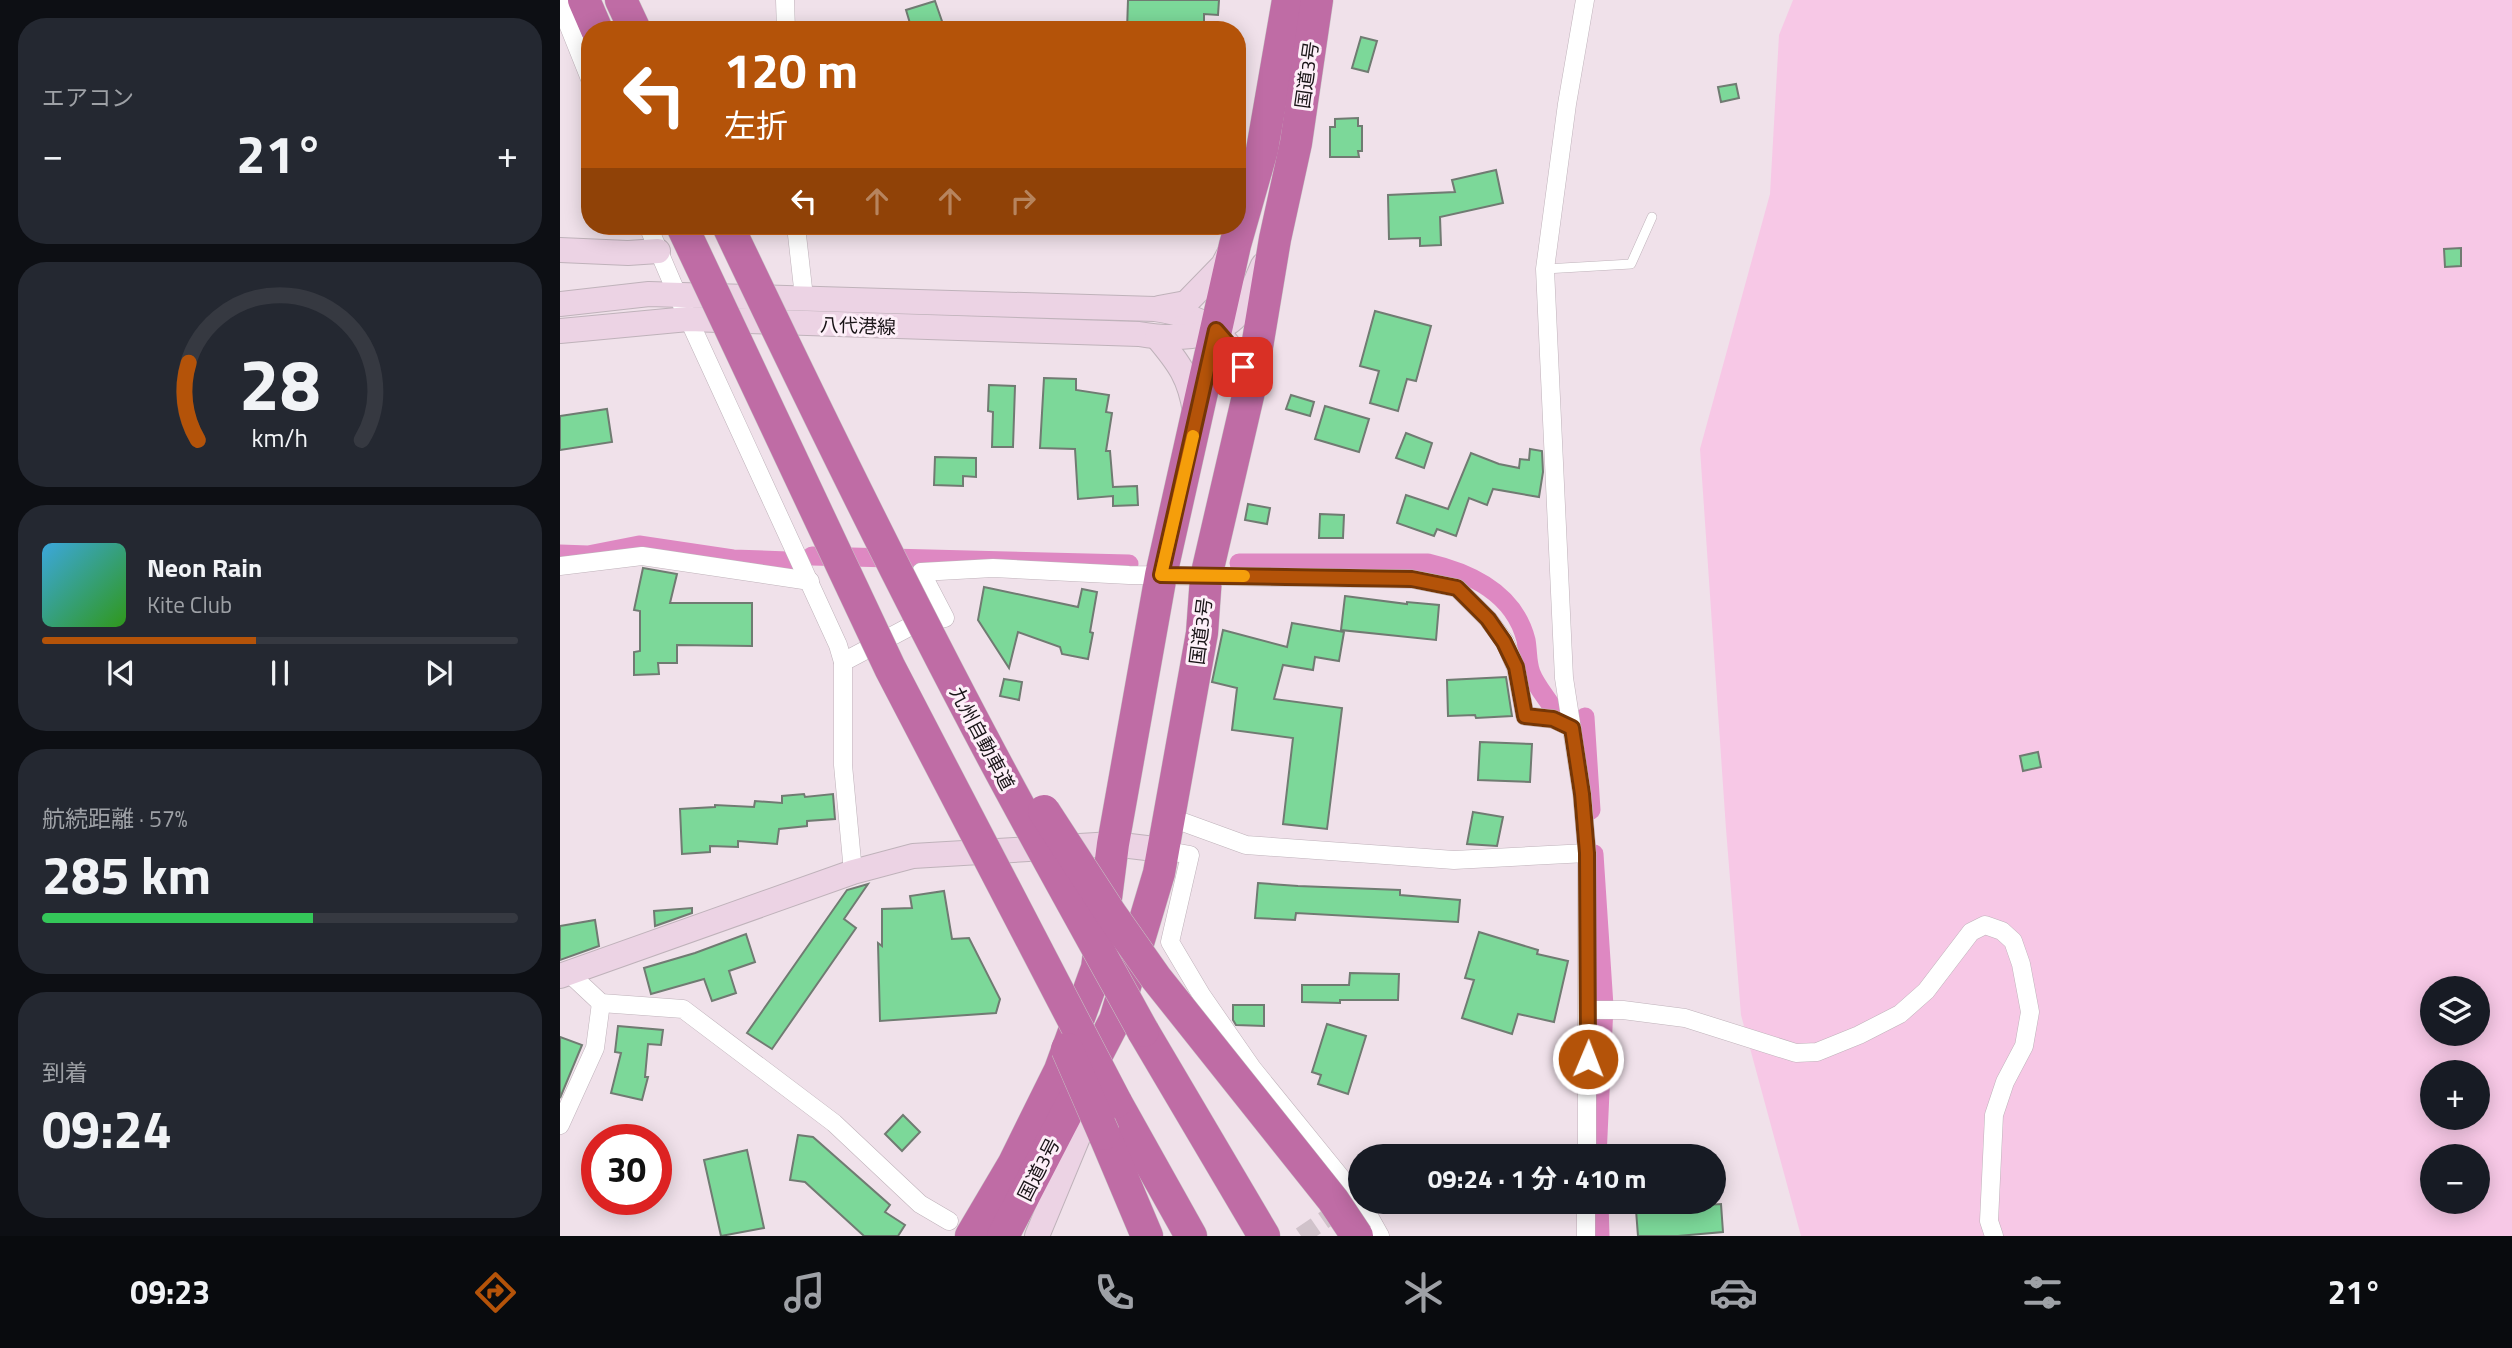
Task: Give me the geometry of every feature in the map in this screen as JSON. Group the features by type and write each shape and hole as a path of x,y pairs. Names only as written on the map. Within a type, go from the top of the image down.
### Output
{"highway":[{"path":"584,0 593,21"},
{"path":"621,0 631,21"},
{"name":"国道3号","path":"1246,204 1262,150 1287,0"},
{"name":"国道3号","path":"1003,1236 1115,1020 1161,862 1202,633 1206,577 1251,383 1275,239 1296,143 1317,0"},
{"path":"686,235 890,668 1116,1102 1191,1236"},
{"name":"九州自動車道","path":"732,235 818,415 990,752 1143,1031 1264,1236"},
{"name":"国道3号","path":"960,1228 1013,1164 1060,1070 1097,968 1113,844 1161,575 1237,235"},
{"path":"922,621 1111,914 1196,1029 1334,1200 1357,1236"},
{"path":"890,668 924,756 1049,1010 1147,1236"}],"main road":[{"path":"1216,330 1237,315 1252,290 1275,239"},
{"name":"八代港線","path":"1155,309 1186,303 1223,265 1234,244"},
{"path":"560,250 628,253 658,251"},
{"name":"八代港線","path":"560,304 649,294 1155,309 1181,313 1216,330 1229,345 1251,383"},
{"name":"八代港線","path":"560,331 688,319 1157,337 1192,336 1216,330"},
{"path":"1157,337 1179,362 1192,390 1196,420"},
{"path":"564,975 853,872 914,856 1113,844 1161,862 1119,1036 1037,1236"}],"street":[{"path":"785,0 786,21"},
{"path":"1585,0 1567,104 1545,269 1564,678 1582,794 1587,853 1587,1144"},
{"path":"560,4 581,56"},
{"path":"652,235 838,645 843,662 843,765 853,872"},
{"path":"797,235 804,298"},
{"path":"560,566 642,556 810,581"},
{"path":"843,662 911,626 945,618 921,572 993,568 1129,575 1412,579 1457,588 1488,619 1504,642 1516,667 1525,716 1553,719 1572,728"},
{"path":"1169,817 1246,845 1454,860 1587,853"},
{"path":"1161,862 1191,855 1170,942 1202,996 1252,1068 1348,1187"},
{"path":"1588,1010 1623,1010 1685,1018 1796,1053 1817,1052 1900,1014 1926,991 1971,932 1985,925 2002,931 2013,941 2021,964 2030,1012 2024,1046 2005,1082 1994,1115 1989,1221 1994,1236"},
{"path":"564,975 601,1003 683,1009 834,1123 920,1204 960,1228"},
{"path":"560,1125 595,1048 601,1003"},
{"path":"1367,1214 1380,1236"},
{"path":"1586,1214 1586,1236"}],"lane":[{"path":"1545,269 1631,264 1652,217"}],"shaded area":[{"path":"1793,0 2512,0 2512,1236 1801,1236 1741,1015 1700,449 1770,194 1779,35"}],"building":[{"path":"1128,0 1219,0 1218,15 1204,14 1204,21 1127,21"},
{"path":"935,1 942,21 909,21 906,10"},
{"path":"1361,37 1377,41 1368,72 1352,68"},
{"path":"1736,84 1739,98 1721,102 1718,87"},
{"path":"1358,118 1358,126 1362,126 1362,151 1358,151 1359,157 1330,157 1330,127 1335,127 1335,119"},
{"path":"1496,170 1503,203 1440,217 1441,245 1420,246 1420,238 1389,239 1388,195 1455,192 1452,180"},
{"path":"2461,248 2461,266 2445,267 2444,249"},
{"path":"1375,311 1431,326 1416,381 1407,379 1398,411 1370,403 1379,371 1360,366"},
{"path":"1044,378 1076,379 1076,390 1109,395 1106,412 1112,413 1106,451 1110,451 1113,487 1137,486 1138,505 1113,506 1113,496 1078,499 1075,449 1040,448"},
{"path":"989,385 1015,386 1013,447 992,447 993,412 988,411"},
{"path":"1291,395 1314,402 1310,416 1286,409"},
{"path":"1325,406 1369,419 1359,452 1315,439"},
{"path":"607,409 612,442 560,450 560,416"},
{"path":"1406,433 1432,443 1424,468 1396,458"},
{"path":"1530,449 1542,451 1543,472 1539,497 1493,489 1487,505 1469,498 1456,536 1437,529 1434,536 1397,523 1406,495 1448,509 1471,453 1499,464 1519,468 1520,459 1529,460"},
{"path":"935,457 976,458 976,477 963,476 963,486 934,485"},
{"path":"1248,504 1270,508 1267,524 1245,520"},
{"path":"1320,514 1344,515 1343,538 1319,538"},
{"path":"643,568 677,574 670,603 752,603 752,646 677,645 677,663 658,663 659,674 634,675 634,652 640,651 640,611 634,610"},
{"path":"984,587 1078,607 1082,589 1097,592 1088,659 1062,654 1060,647 1018,632 1009,668 978,620"},
{"path":"1345,596 1439,605 1436,640 1341,630"},
{"path":"1292,623 1344,632 1339,661 1315,657 1313,670 1283,665 1274,699 1342,708 1327,829 1283,824 1293,738 1232,730 1237,688 1212,682 1223,630 1287,647"},
{"path":"1506,677 1512,716 1448,716 1447,680"},
{"path":"1004,679 1022,682 1019,700 1000,696"},
{"path":"1480,742 1532,744 1530,782 1478,780"},
{"path":"2038,752 2041,767 2023,771 2020,756"},
{"path":"804,794 805,797 833,794 835,819 807,821 807,826 779,829 777,844 738,841 738,847 710,846 710,852 682,854 680,809 715,805 754,807 755,801 782,803 782,796"},
{"path":"1473,812 1503,817 1497,846 1467,844"},
{"path":"1258,883 1400,890 1400,895 1460,900 1458,922 1296,913 1295,920 1255,918"},
{"path":"868,884 844,919 856,928 772,1049 747,1033 847,890"},
{"path":"944,891 952,939 969,938 1000,999 996,1013 880,1021 878,943 882,946 882,909 912,908 910,896"},
{"path":"692,908 692,913 655,926 654,911"},
{"path":"595,920 599,946 560,960 560,926"},
{"path":"1479,932 1538,950 1537,954 1568,961 1554,1022 1518,1014 1512,1034 1462,1018 1474,980 1465,978"},
{"path":"746,934 755,962 729,971 736,993 712,1001 704,979 651,994 644,968"},
{"path":"1350,973 1399,974 1398,1000 1302,1002 1302,985 1349,985"},
{"path":"1233,1005 1264,1005 1264,1026 1236,1025 1233,1020"},
{"path":"1327,1024 1366,1036 1348,1094 1318,1084 1321,1075 1312,1072"},
{"path":"618,1026 663,1030 661,1045 648,1044 645,1077 648,1077 642,1100 611,1093 621,1053 615,1052"},
{"path":"560,1037 582,1045 560,1098"},
{"path":"903,1115 920,1132 902,1151 885,1134"},
{"path":"798,1135 813,1137 890,1205 885,1212 905,1225 898,1236 864,1236 805,1182 790,1180"},
{"path":"747,1150 764,1228 721,1236 704,1160"},
{"path":"1636,1214 1722,1214 1723,1232 1638,1236"}],"waterway":[{"path":"560,554 588,555 639,545 733,559 788,561"},
{"path":"812,556 1129,564"},
{"path":"1239,563 1428,563 1475,579 1501,598 1512,610 1526,640 1531,673 1554,710"},
{"path":"1585,717 1591,810"},
{"path":"1594,854 1604,1006 1598,1144"},
{"path":"1599,1214 1600,1236"}],"tunnel":[{"path":"1301,1236 1346,1205"}],"slow traffic":[{"path":"1193,436 1161,575 1244,576"}],"route":[{"path":"1243,367 1216,330 1161,575 1412,579 1457,588 1488,619 1504,642 1516,667 1525,716 1553,719 1572,728 1587,853 1588,1059"}]}
